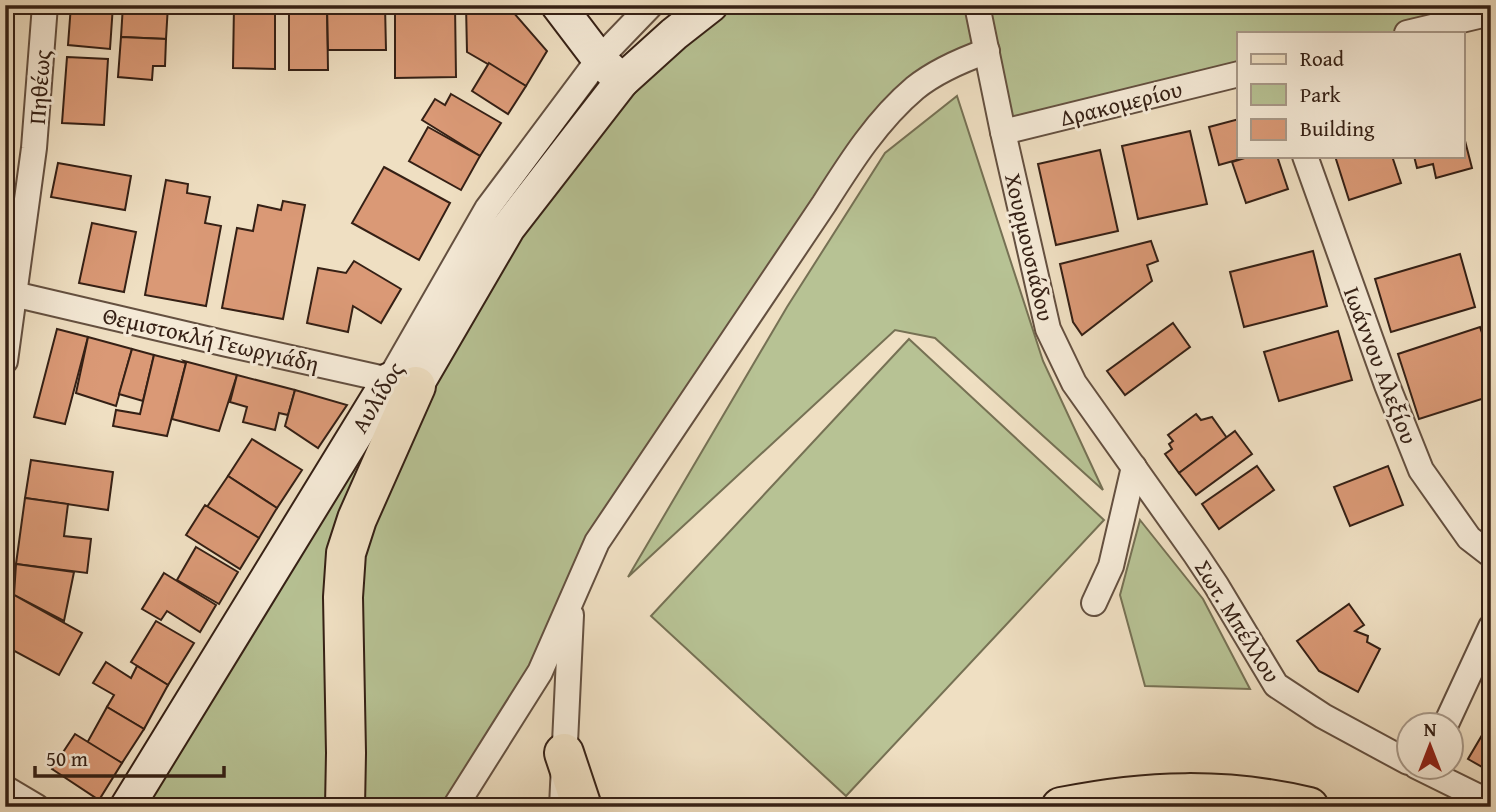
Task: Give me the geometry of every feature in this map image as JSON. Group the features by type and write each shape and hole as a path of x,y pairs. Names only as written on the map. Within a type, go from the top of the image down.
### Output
{"main road":[{"path":"345,807 346,553 402,383"},
{"path":"564,753 582,807"},
{"path":"1061,807 1161,793 1216,792 1278,799 1310,807"}],"street":[{"name":"Πηθέως","path":"5,361 10,292 34,148 45,5"},
{"path":"558,5 611,70"},
{"name":"Αυλίδος","path":"127,807 402,383 508,228 652,5"},
{"name":"Αυλίδος","path":"611,70 674,34 711,5"},
{"name":"Χουρμουσιάδου","path":"977,5 1048,329 1074,383 1134,467"},
{"path":"1411,32 1491,13"},
{"path":"454,807 540,672 597,542 855,155 915,88 962,60 987,51"},
{"name":"Δρακομερίου","path":"1003,132 1237,74"},
{"name":"Ιωάννου Αλεξίου","path":"1306,158 1387,385 1421,470 1469,538 1491,555"},
{"name":"Θεμιστοκλή Γεωργιάδη","path":"10,292 402,383"},
{"path":"1094,603 1111,566 1134,467"},
{"name":"Σωτ. Μπέλλου","path":"1134,467 1216,584 1276,685 1322,716 1394,754"},
{"path":"562,807 572,603"},
{"path":"1452,710 1491,627"},
{"name":"Σωτ. Μπέλλου","path":"1445,780 1491,803"},
{"path":"5,788 37,807"}],"green space":[{"path":"711,5 1491,5 1410,32 1237,32 1237,74 1003,132 987,51 915,88 597,542 455,807 127,807 508,228"},
{"path":"957,96 1043,361 1103,490 935,338 895,330 628,577 787,307 885,153"},
{"path":"909,339 1104,520 846,796 651,616"},
{"path":"1140,520 1203,599 1250,689 1145,686 1120,595"}],"building":[{"path":"71,5 113,5 110,49 68,45"},
{"path":"123,5 168,5 166,39 121,37"},
{"path":"234,5 275,5 275,69 233,68"},
{"path":"289,5 327,5 328,70 289,70"},
{"path":"327,5 385,5 386,50 328,50"},
{"path":"395,5 455,5 456,77 395,78"},
{"path":"466,5 507,5 547,51 526,86 467,52"},
{"path":"121,37 166,39 165,66 153,66 152,80 118,77"},
{"path":"67,57 108,59 104,125 62,123"},
{"path":"489,63 526,86 508,114 472,91"},
{"path":"451,94 501,123 480,156 422,120 435,99 445,105"},
{"path":"1237,120 1237,158 1244,158 1219,165 1209,127"},
{"path":"428,127 480,156 461,190 409,161"},
{"path":"1190,131 1207,204 1138,219 1122,146"},
{"path":"1464,137 1472,168 1436,178 1433,164 1417,168 1414,158 1464,158"},
{"path":"1100,150 1118,231 1056,245 1038,164"},
{"path":"1245,158 1278,158 1288,189 1246,203 1232,162"},
{"path":"1336,158 1393,158 1401,183 1349,200"},
{"path":"58,163 131,176 125,210 51,197"},
{"path":"384,167 450,203 419,260 352,223"},
{"path":"166,180 188,184 187,193 210,197 205,223 221,226 206,306 145,295"},
{"path":"283,201 305,205 283,319 222,308 237,228 253,231 258,205 281,210"},
{"path":"92,223 136,232 124,292 79,283"},
{"path":"1151,241 1158,261 1147,265 1152,281 1082,335 1073,322 1060,264"},
{"path":"1313,251 1327,306 1244,327 1230,272"},
{"path":"1460,254 1475,307 1391,332 1375,279"},
{"path":"354,261 401,289 381,323 353,306 348,332 307,323 318,268 346,273"},
{"path":"1173,323 1190,347 1125,395 1107,371"},
{"path":"1480,327 1491,359 1491,396 1419,419 1398,354"},
{"path":"57,329 88,337 65,424 34,417"},
{"path":"1338,331 1352,380 1279,401 1264,352"},
{"path":"88,337 132,349 116,406 76,393"},
{"path":"132,349 154,355 143,401 119,394"},
{"path":"154,355 186,363 167,436 113,426 116,410 140,414"},
{"path":"184,361 237,375 219,431 172,419 186,363"},
{"path":"237,375 295,390 288,415 279,413 275,430 243,422 247,407 230,402"},
{"path":"295,390 347,405 318,448 285,426"},
{"path":"1196,414 1201,420 1212,417 1227,438 1179,473 1165,454 1172,449 1169,444 1173,441 1168,435"},
{"path":"1235,431 1252,454 1196,495 1179,473"},
{"path":"252,439 302,470 277,508 228,476"},
{"path":"31,460 113,472 108,510 25,498"},
{"path":"1257,466 1274,490 1219,529 1202,504"},
{"path":"1388,466 1403,505 1350,526 1334,487"},
{"path":"228,476 277,508 259,538 207,507"},
{"path":"25,498 68,504 64,536 91,539 87,573 16,564"},
{"path":"205,505 259,538 240,569 186,535"},
{"path":"196,547 238,572 219,604 177,580"},
{"path":"16,564 74,572 64,621 14,595"},
{"path":"164,573 216,605 200,632 167,611 161,620 142,609"},
{"path":"14,595 82,633 59,675 5,646 5,611"},
{"path":"1349,604 1364,625 1355,631 1368,636 1367,642 1380,649 1358,692 1319,671 1297,641"},
{"path":"156,621 194,643 168,685 131,662"},
{"path":"106,662 131,678 137,666 168,685 144,729 107,707 114,695 93,683"},
{"path":"107,707 144,729 122,763 87,743"},
{"path":"1491,720 1491,772 1468,759"},
{"path":"75,734 122,763 99,800 52,769"}]}
